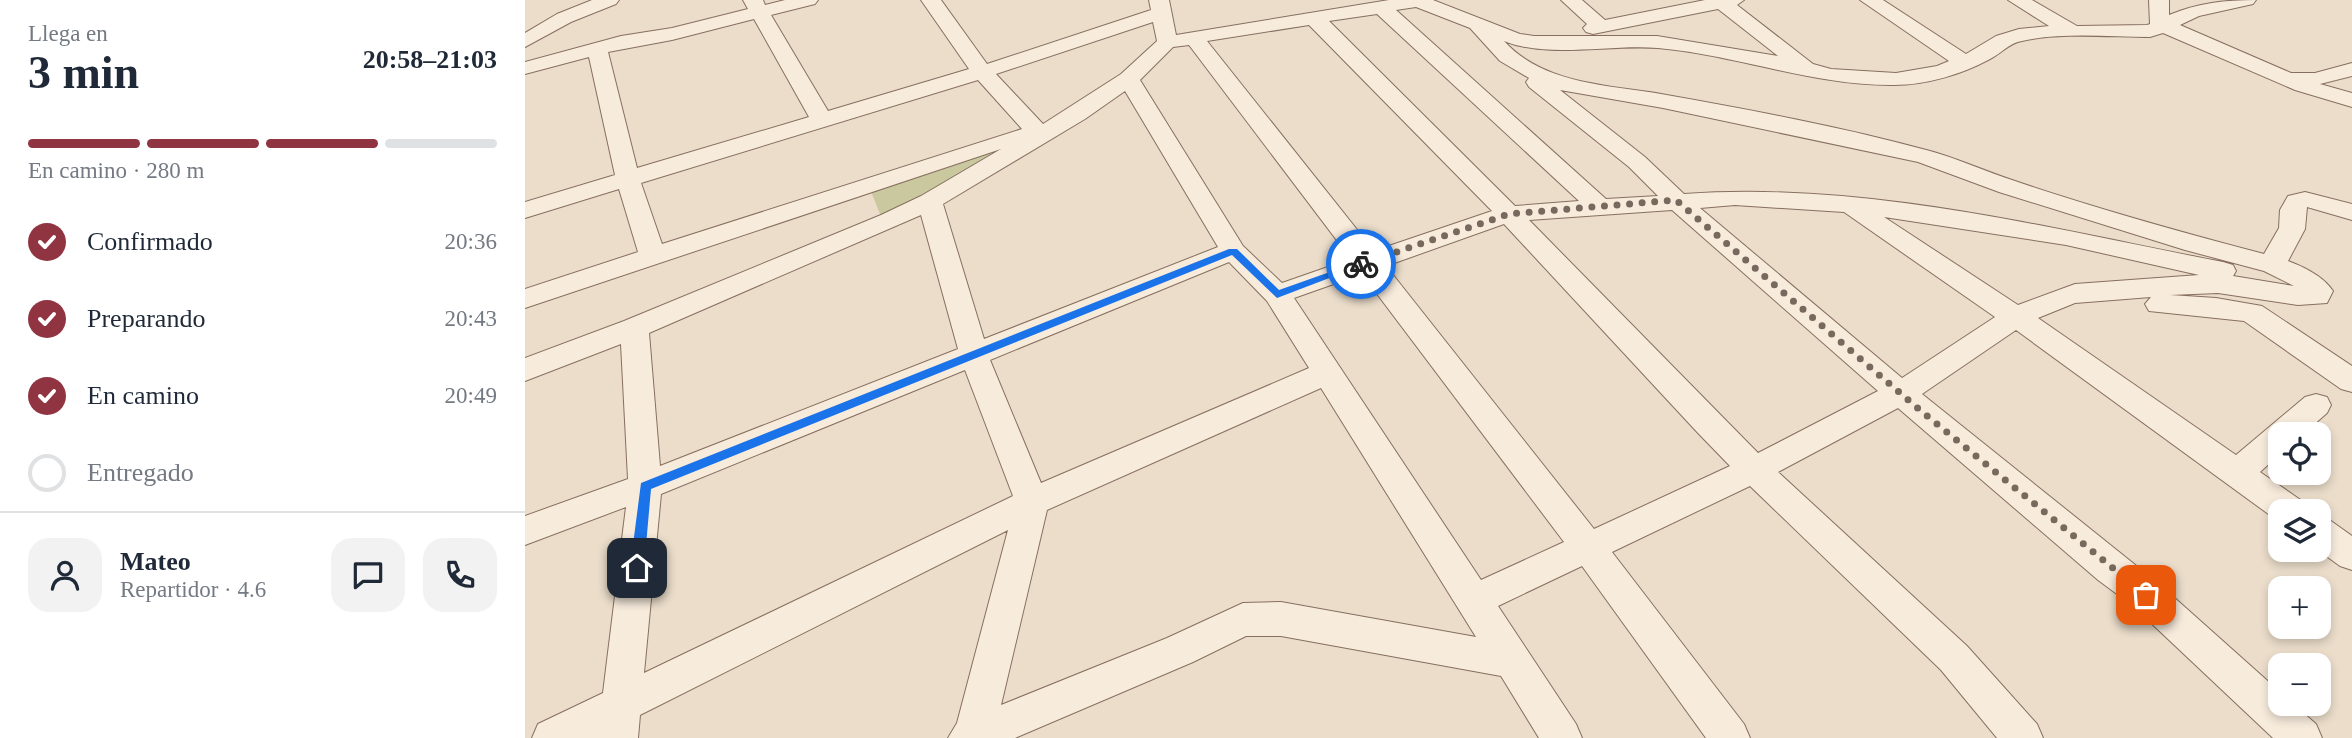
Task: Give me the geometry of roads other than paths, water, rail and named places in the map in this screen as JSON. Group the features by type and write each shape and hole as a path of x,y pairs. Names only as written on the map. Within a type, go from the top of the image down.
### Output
{"street":[{"path":"528,35 609,0"},
{"path":"525,68 597,48 672,34 756,6 808,0"},
{"path":"931,0 982,72 1035,129"},
{"path":"1133,0 1162,4"},
{"path":"1571,0 1601,26"},
{"path":"1870,0 1966,62"},
{"path":"2018,0 2074,32"},
{"path":"2159,0 2160,25"},
{"path":"2173,0 2211,8"},
{"path":"525,370 634,328 890,221 930,201 1077,114 1181,41 1418,1 1516,39 1552,43 1657,42 1858,78 1896,79 1942,72 1984,54 2003,40 2019,35 2040,32 2150,31 2211,8 2246,0"},
{"path":"1552,43 1601,26 1724,1 1808,70"},
{"path":"525,211 982,72 1162,4"},
{"path":"1162,4 1181,41 1367,262 1588,547 1730,738"},
{"path":"756,6 823,122"},
{"path":"1380,6 1599,208"},
{"path":"1314,18 1509,214 1709,425 1828,542 1954,658 2023,738"},
{"path":"1476,23 1507,57 1637,162 1676,200 1900,393 2111,569 2146,595 2302,738"},
{"path":"2160,25 2189,35 2285,79 2324,94 2352,100"},
{"path":"597,48 628,179 653,257"},
{"path":"1507,57 1548,79 1570,86 1822,133 1925,158 2194,244 2273,265 2294,273 2319,291"},
{"path":"2285,79 2307,80 2352,69"},
{"path":"1129,79 1233,251 1277,294 1562,738"},
{"path":"525,299 1077,114"},
{"path":"1277,294 1509,214 1676,200 1735,198 1849,205 1938,216 2067,237 2116,250 2319,291"},
{"path":"2273,265 2284,239 2292,229 2293,210 2297,201 2305,199 2352,212"},
{"path":"930,201 974,356 1032,502 972,737"},
{"path":"1849,205 1980,295 2019,318 2273,499"},
{"path":"525,531 974,356 1233,251"},
{"path":"1474,600 1755,470 1900,393 2047,302 2102,290 2191,285 2225,284 2307,298 2317,296 2319,291"},
{"path":"2047,302 2216,307 2252,313 2352,381"},
{"path":"621,721 645,486 634,328"},
{"path":"552,738 621,721 1032,502 1327,373"},
{"path":"2296,422 2316,405"},
{"path":"2237,473 2268,446"},
{"path":"2331,540 2352,555"},
{"path":"972,737 1180,650 1243,620 1281,619 1513,661"}]}
